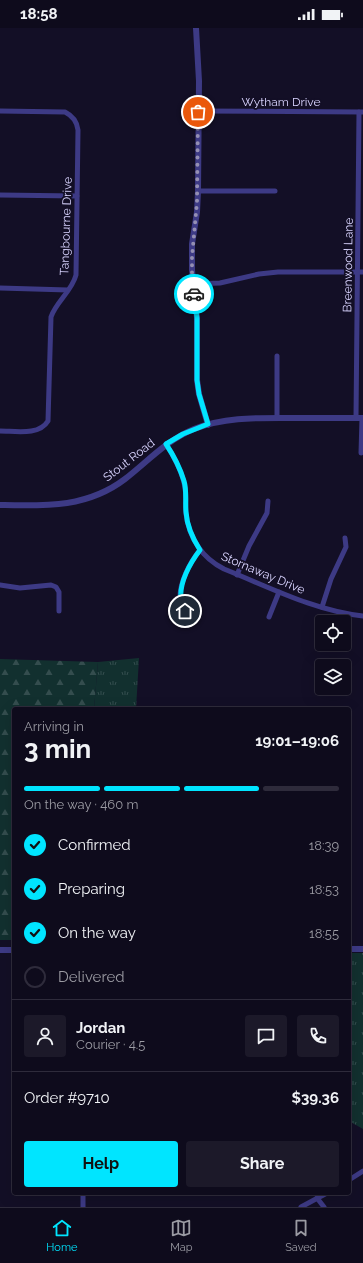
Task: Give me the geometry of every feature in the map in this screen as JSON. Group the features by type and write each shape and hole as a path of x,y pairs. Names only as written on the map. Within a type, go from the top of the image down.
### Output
{"street":[{"path":"196,28 198,51 198,191 197,212 192,244 193,284 197,318 197,380 199,394 208,424"},
{"name":"Tangbourne Drive","path":"0,111 67,113 73,117 77,124 78,130 76,275 75,280 53,311 51,318 49,417 42,428 32,431 0,431"},
{"name":"Wytham Drive","path":"198,112 361,112"},
{"name":"Breenwood Lane","path":"361,112 361,453"},
{"path":"198,191 275,191"},
{"path":"0,195 77,196"},
{"path":"193,284 220,283 259,274 360,272"},
{"path":"0,288 68,290"},
{"path":"277,356 277,418"},
{"name":"Stout Road","path":"0,505 36,506 60,504 83,500 96,495 125,479 166,444 183,434 208,424 233,419 360,418"},
{"name":"Stornaway Drive","path":"166,444 179,466 183,477 186,490 186,513 188,526 192,536 205,556 217,566 279,592 339,612 363,616"},
{"path":"238,575 249,546 267,513 268,501"},
{"path":"322,607 331,579 346,547 346,538"},
{"path":"185,611 180,594 182,585 192,562 200,550"},
{"path":"0,585 20,588 47,585 54,586 59,592 59,611"},
{"path":"270,617 279,592"},
{"path":"351,949 363,949"},
{"path":"0,950 12,950"},
{"path":"351,1179 363,1171"},
{"path":"83,1195 83,1207"},
{"path":"302,1207 323,1195"},
{"path":"317,1198 324,1207"}],"green space":[{"path":"139,658 136,707 94,707 98,662"},
{"path":"0,659 98,662 94,707 12,707 12,940 0,940"},
{"path":"351,953 363,953 363,1129 351,1122"}],"way so far":[{"path":"194,294 192,277 192,244 197,212 198,112"}],"route":[{"path":"185,611 180,594 182,585 186,573 200,550 188,526 186,513 186,490 179,466 166,444 183,434 208,424 199,394 197,380 198,325 194,294"}]}
